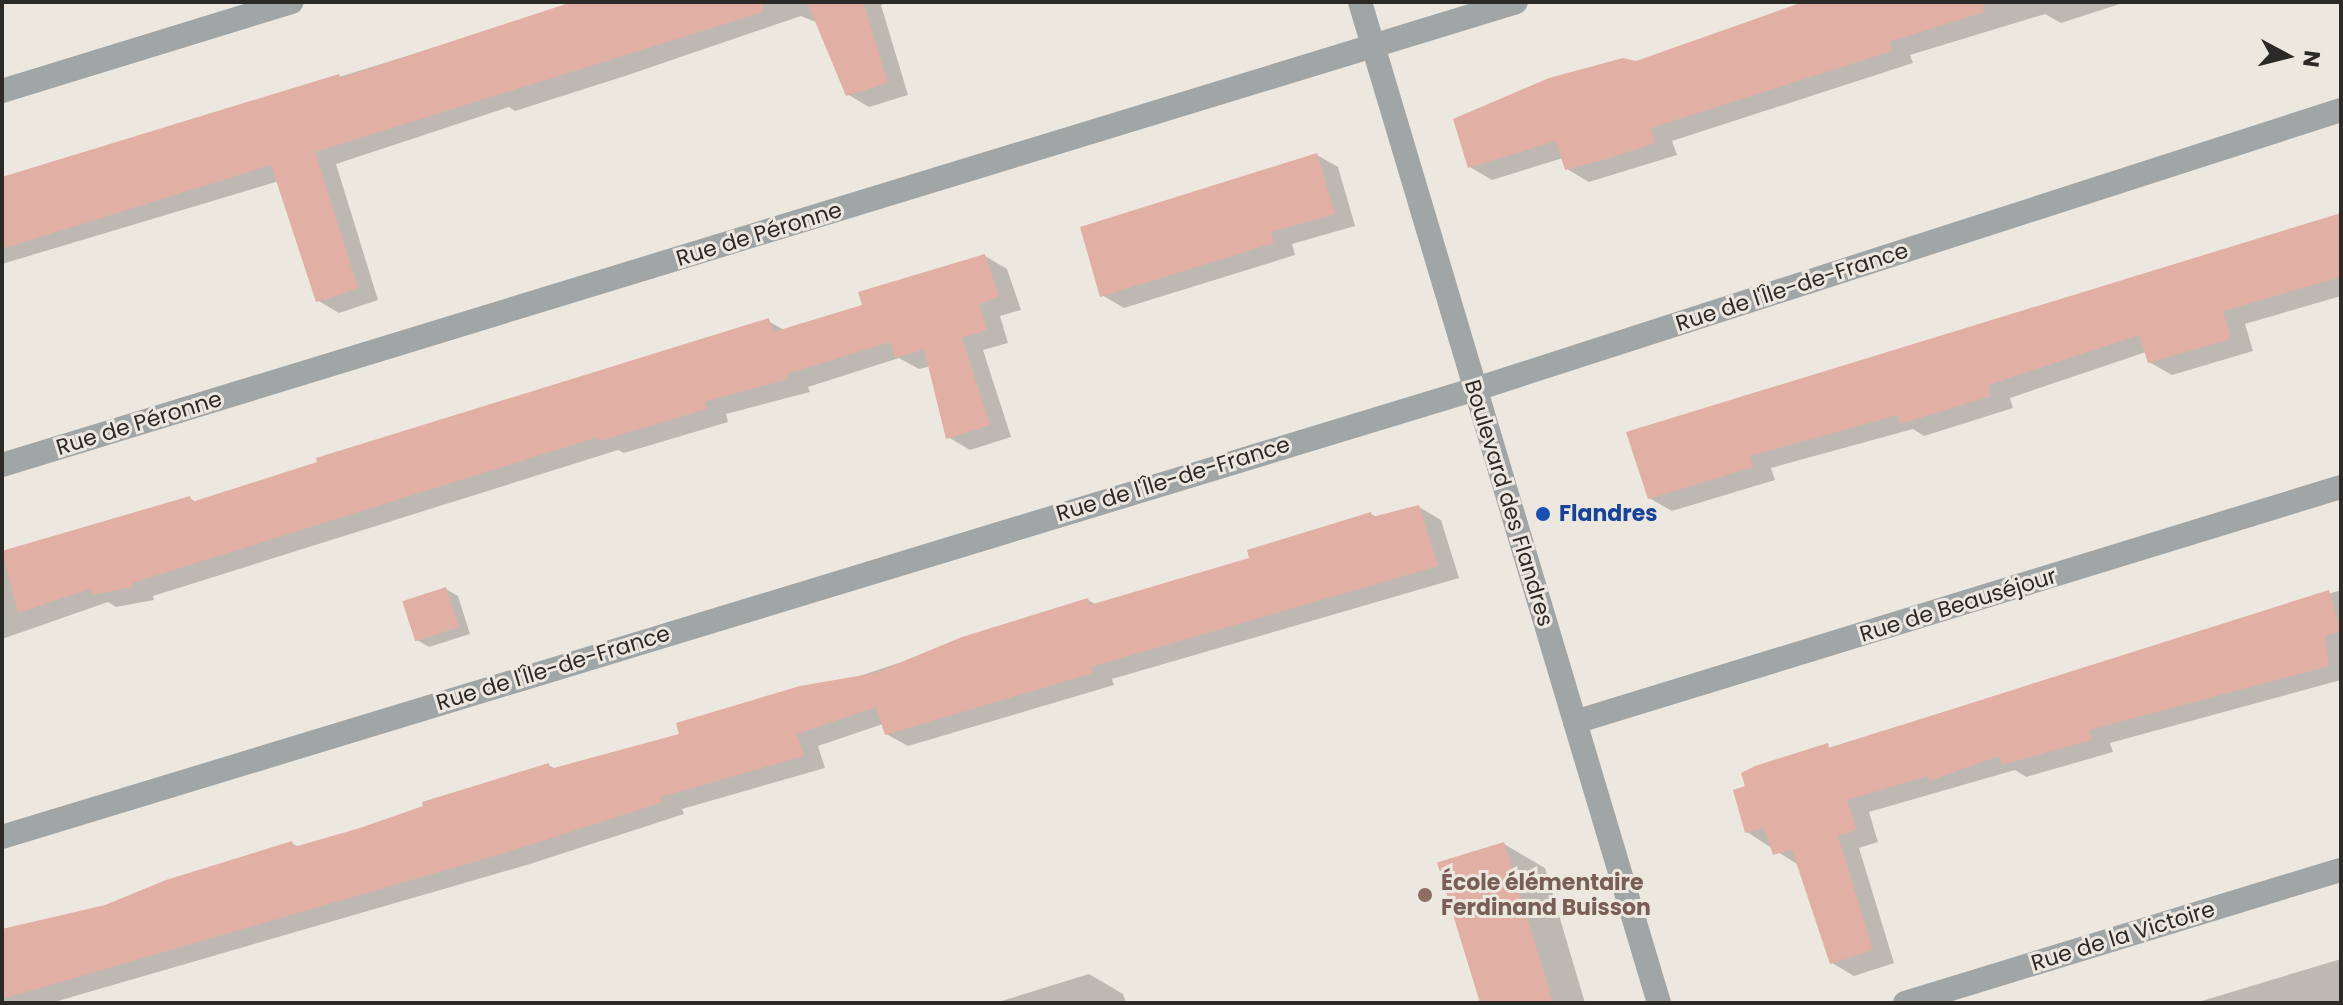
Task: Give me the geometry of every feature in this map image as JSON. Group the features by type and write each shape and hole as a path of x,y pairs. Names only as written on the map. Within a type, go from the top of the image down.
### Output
{"street":[{"path":"2,91 292,2"},
{"name":"Boulevard des Flandres","path":"1360,2 1659,1003"},
{"name":"Rue de Péronne","path":"2,465 1516,2"},
{"name":"Rue de l'Île-de-France","path":"2,837 1476,389 2341,110"},
{"name":"Rue de Beauséjour","path":"1575,722 2341,487"},
{"name":"Rue de la Victoire","path":"1905,1003 2341,870"}],"building":[{"path":"572,2 762,2 763,12 315,152 358,288 336,296 316,302 271,165 2,249 2,177 339,74 340,78"},
{"path":"807,2 863,2 888,83 846,96"},
{"path":"1803,2 1983,2 1984,12 1889,42 1892,51 1651,128 1655,143 1610,158 1565,170 1556,141 1468,168 1453,119 1549,78 1623,58 1636,61"},
{"path":"1317,153 1335,214 1271,232 1274,243 1100,297 1080,227"},
{"path":"2341,213 2341,277 2223,311 2231,339 2148,363 2139,335 1988,385 1991,396 1900,424 1898,415 1750,456 1754,467 1648,499 1626,432"},
{"path":"985,254 999,297 979,304 987,330 962,338 990,425 946,439 924,349 895,358 890,342 787,374 788,379 704,402 707,409 599,441 598,437 132,583 133,587 92,595 90,589 18,613 2,551 190,496 192,502 317,462 316,458 769,318 773,332 862,305 858,292"},
{"path":"1419,505 1438,566 1091,667 1093,673 885,735 876,707 797,734 804,756 661,797 663,802 508,852 2,999 2,929 105,905 166,880 292,841 294,847 360,828 423,806 422,802 549,763 550,769 679,734 676,723 800,686 875,673 962,637 1088,598 1090,605 1249,558 1247,550 1371,512 1372,517"},
{"path":"446,587 459,627 415,641 402,601"},
{"path":"2329,590 2341,631 2325,636 2329,666 2089,730 2092,740 2002,765 1999,756 1929,781 1928,776 1847,800 1857,830 1838,836 1873,950 1830,964 1792,850 1773,855 1764,828 1745,833 1733,790 1745,786 1741,773 1755,766 1828,743 1829,748"},
{"path":"1504,842 1553,1003 1480,1003 1437,862"}],"place":[{"name":"Flandres","path":"1543,514"},
{"name":"École élémentaire Ferdinand Buisson","path":"1425,895"}]}
